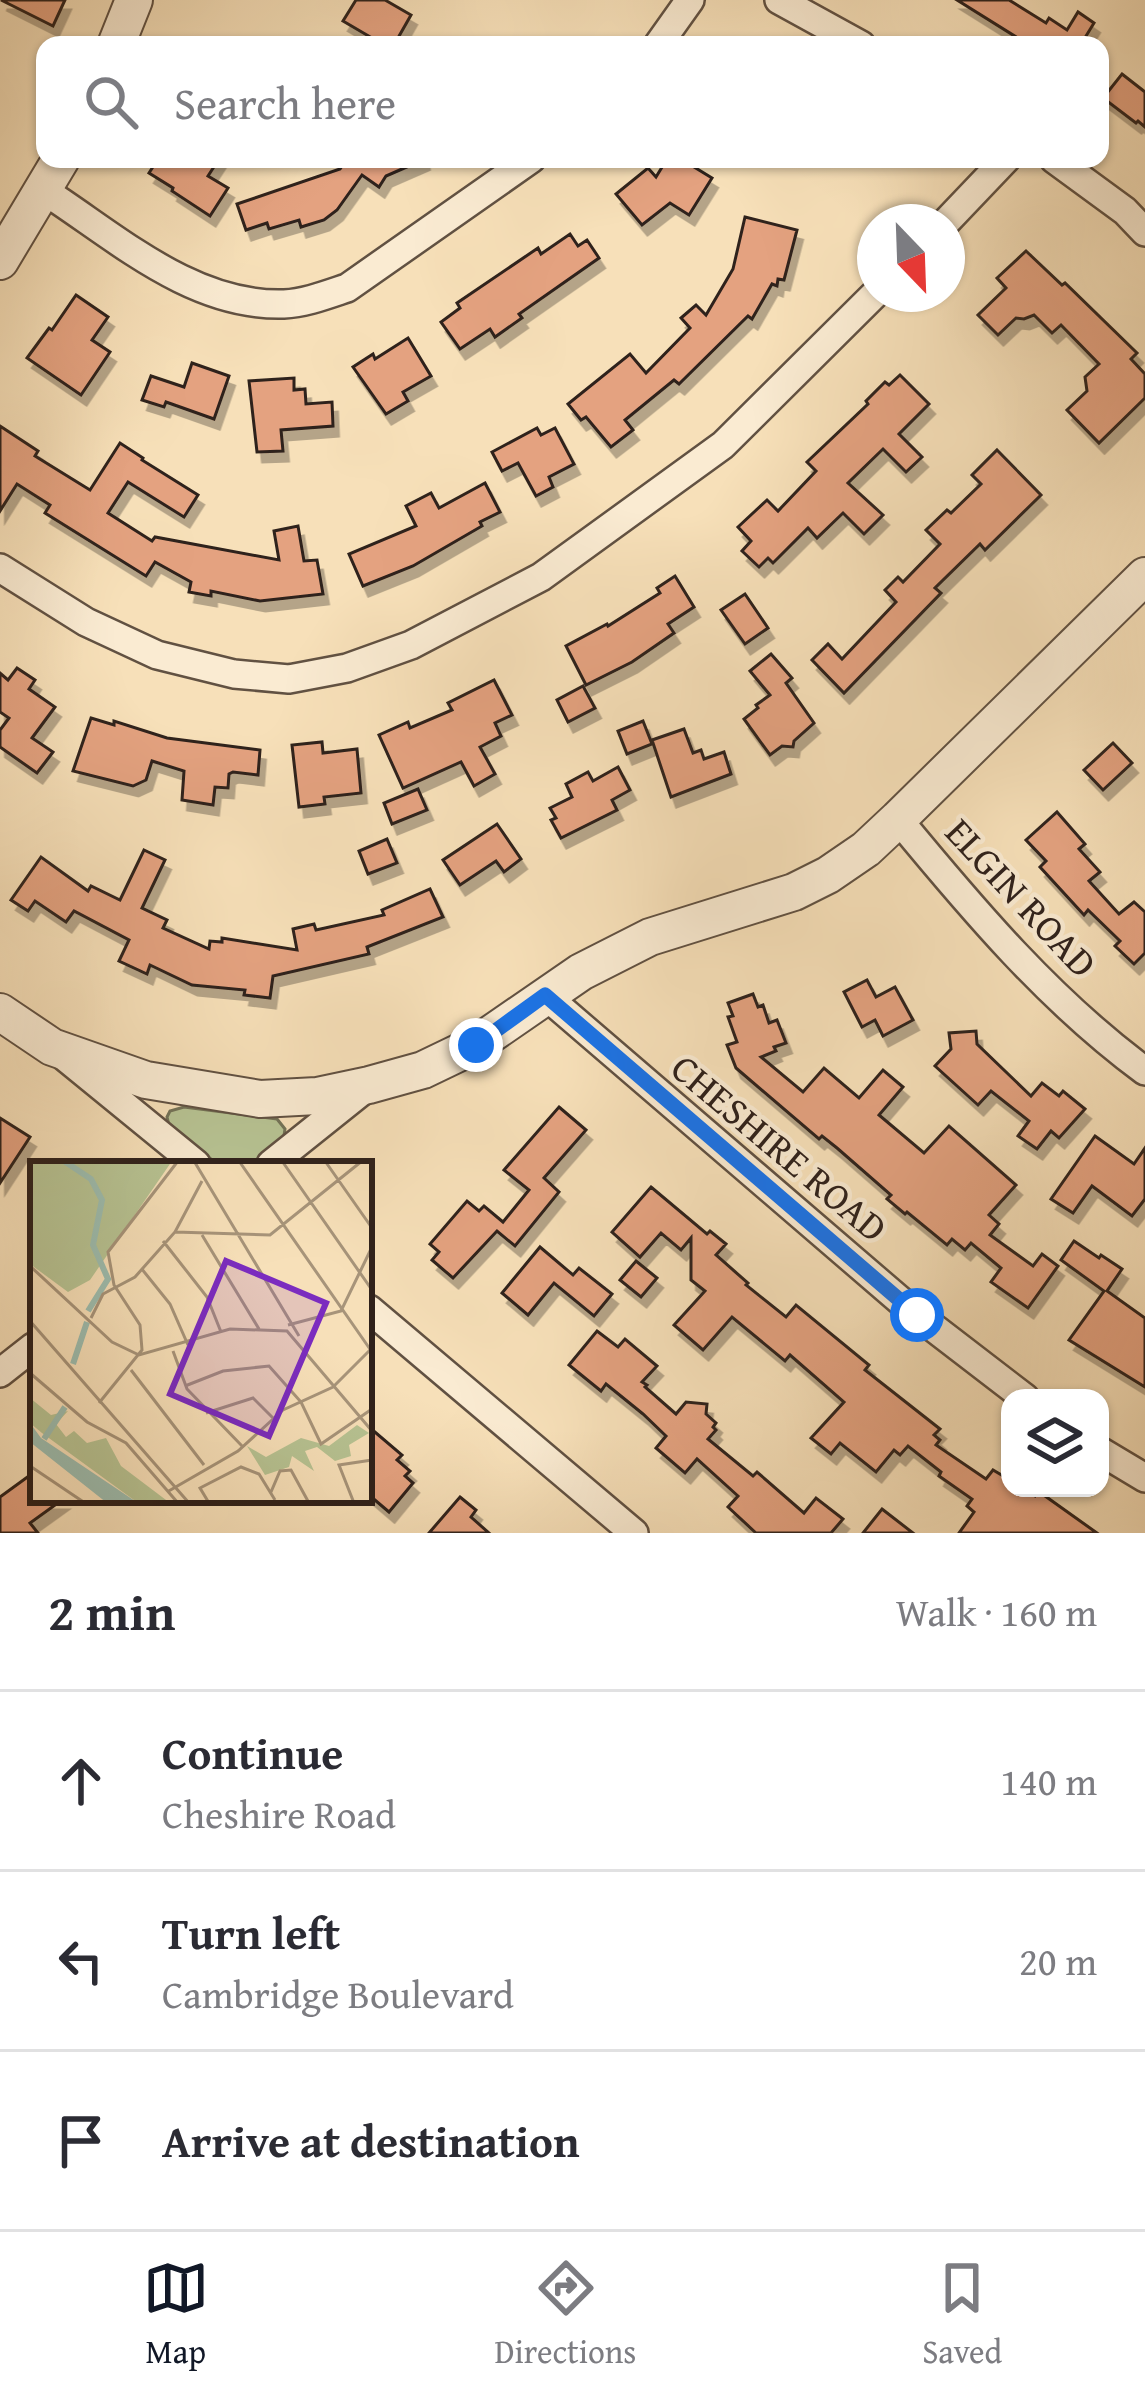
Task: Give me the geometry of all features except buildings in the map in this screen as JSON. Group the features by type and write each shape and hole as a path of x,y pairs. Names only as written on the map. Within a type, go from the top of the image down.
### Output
{"street":[{"path":"120,36 134,0"},
{"path":"664,36 690,0"},
{"path":"779,0 845,36"},
{"path":"0,261 52,175 157,265 233,301 287,304 346,288 519,168"},
{"path":"963,204 997,168"},
{"path":"1066,168 1125,211 1145,232"},
{"path":"0,568 86,622 157,655 234,674 290,679 347,668 411,645 541,577 723,445 857,312"},
{"path":"52,1047 146,1080 260,1100 317,1096 423,1070 476,1045 581,972 650,937 794,892 866,849 1145,576"},
{"name":"ELGIN ROAD","path":"898,819 1021,961 1145,1071"},
{"name":"CHESHIRE ROAD","path":"545,995 917,1315 1013,1389"},
{"path":"0,1012 52,1047 192,1161"},
{"path":"275,1161 369,1085"},
{"path":"372,1312 634,1533"},
{"path":"0,1373 30,1350"},
{"path":"1109,1456 1145,1478"}],"green space":[{"path":"184,1107 277,1119 285,1129 283,1142 259,1161 213,1161 169,1125 170,1111"}],"route":[{"path":"476,1045 545,995 917,1315"}]}
